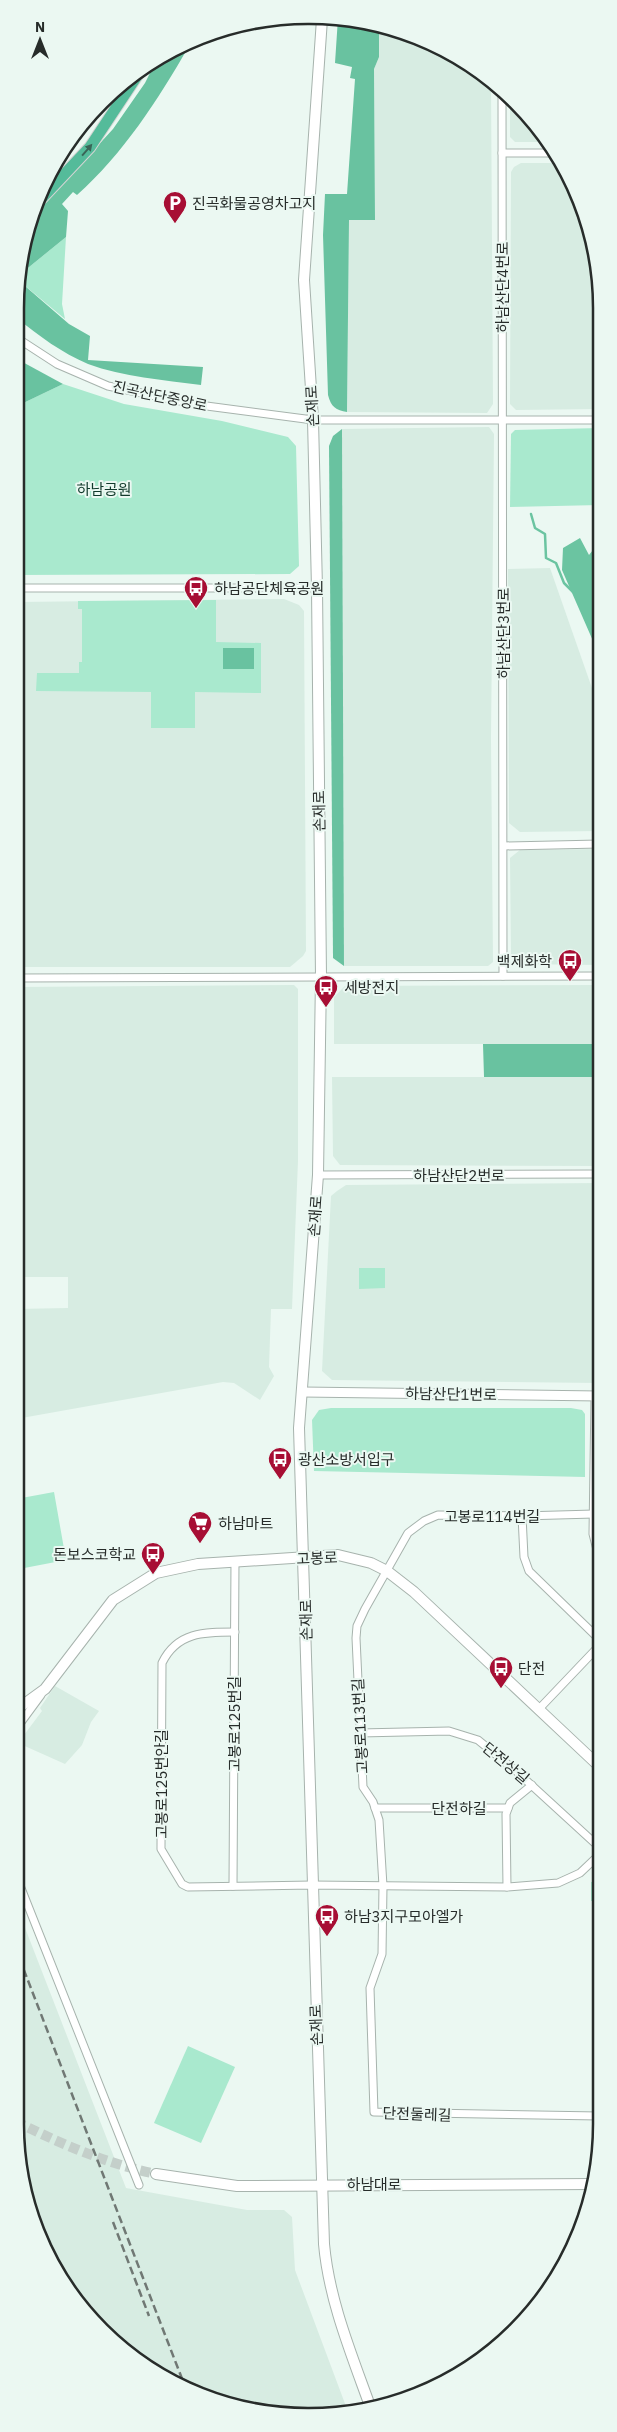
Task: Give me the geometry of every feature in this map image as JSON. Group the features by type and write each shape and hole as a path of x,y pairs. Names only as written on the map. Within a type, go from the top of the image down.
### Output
{"highway":[{"path":"50,190 90,147 130,87"}],"main road":[{"name":"손재로","path":"322,24 304,280 313,420 317,588 320,977 318,1175 299,1428 320,2185 324,2244 328,2280 369,2402"},
{"name":"고봉로","path":"24,1704 45,1689 97,1618 113,1600 156,1573 198,1564 338,1555 388,1571 414,1592 593,1760"},
{"name":"하남대로","path":"156,2174 237,2186 587,2184"}],"street":[{"name":"하남산단4번로","path":"502,100 502,420"},
{"path":"502,153 547,153"},
{"name":"진곡산단중앙로","path":"24,342 57,364 108,386 199,405 313,420"},
{"path":"313,420 593,420"},
{"name":"하남산단3번로","path":"502,420 503,976"},
{"path":"24,588 317,588"},
{"path":"504,846 593,844"},
{"path":"24,978 593,976"},
{"name":"하남산단2번로","path":"318,1175 593,1174"},
{"name":"하남산단1번로","path":"302,1392 593,1396"},
{"name":"고봉로114번길","path":"388,1571 408,1534 424,1521 438,1515 522,1516 593,1514"},
{"path":"522,1516 524,1557 529,1570 593,1632"},
{"name":"고봉로125번길","path":"233,1886 235,1561"},
{"name":"고봉로113번길","path":"383,1886 379,1820 375,1808 363,1787 357,1626 388,1571"},
{"name":"고봉로125번안길","path":"235,1632 197,1633 186,1637 176,1643 166,1654 162,1663 161,1849 182,1884 188,1888 312,1884"},
{"path":"538,1710 593,1653"},
{"path":"24,1718 45,1689"},
{"name":"단전상길","path":"360,1733 449,1731 478,1740 532,1785 593,1841"},
{"name":"단전하길","path":"375,1808 508,1808 510,1803 532,1785"},
{"path":"507,1887 506,1814 508,1808"},
{"path":"312,1884 507,1887 558,1882 580,1873 593,1861"},
{"name":"단전둘레길","path":"383,1886 382,1954 370,1988 374,2112 593,2116"},
{"path":"24,1896 139,2185"}],"shaded area":[{"path":"338,25 379,32 379,57 374,69 375,220 349,220 347,412 334,407 328,395 323,235 325,194 347,194 355,79 350,78 352,67 335,63"},
{"path":"379,32 417,45 434,53 467,72 491,90 493,404 487,413 347,412 349,219 375,220 374,69 379,57"},
{"path":"186,52 139,125 110,162 77,195 73,192 62,204 68,211 66,237 26,269 33,235 43,205 113,129 151,72"},
{"path":"510,107 539,142 515,142 510,137"},
{"path":"521,163 553,163 572,200 584,235 593,290 593,409 516,410 510,404 511,172 514,167"},
{"path":"24,286 69,324 90,336 88,360 203,367 201,385 144,378 101,368 69,355 42,338 24,324"},
{"path":"24,363 63,384 24,403"},
{"path":"489,427 494,434 491,739 493,962 488,966 344,966 342,429"},
{"path":"342,429 344,966 333,958 329,446 333,436"},
{"path":"580,538 589,555 593,550 593,641 562,570 563,548"},
{"path":"550,568 593,691 593,831 520,832 509,823 508,569"},
{"path":"284,599 299,605 304,611 306,951 290,967 24,967 24,602"},
{"path":"223,648 254,648 254,669 223,669"},
{"path":"593,849 593,965 515,964 511,957 510,858 520,850"},
{"path":"294,985 298,989 298,1161 292,1309 271,1309 269,1367 274,1376 260,1400 234,1383 223,1382 24,1418 24,1309 68,1308 68,1277 24,1277 24,987"},
{"path":"593,985 593,1044 334,1044 334,997 345,986"},
{"path":"483,1044 593,1044 593,1077 484,1077"},
{"path":"332,1077 593,1077 593,1166 340,1165 333,1156"},
{"path":"593,1183 593,1383 332,1380 322,1371 331,1196 346,1185"},
{"path":"55,1686 99,1711 91,1722 82,1745 65,1764 24,1746 24,1735 42,1711 40,1708"},
{"path":"24,1925 126,2188 247,2210 284,2210 292,2217 295,2270 346,2406 290,2408 271,2406 235,2399 200,2387 150,2360 121,2338 94,2311 72,2282 53,2249 39,2215 29,2179 24,2142"}],"green space":[{"path":"66,237 62,304 65,319 24,285 26,269"},
{"name":"하남공원","path":"63,384 124,404 222,421 288,437 296,446 299,566 290,574 24,575 24,403"},
{"path":"593,428 593,505 510,507 511,434 515,430"},
{"path":"216,600 216,642 261,643 261,693 195,692 195,728 151,728 151,692 36,691 37,673 79,673 79,662 82,662 82,609 78,609 78,601"},
{"path":"359,1268 385,1268 385,1288 359,1289"},
{"path":"331,1408 571,1408 582,1410 585,1414 585,1477 314,1471 312,1420 319,1410"},
{"path":"54,1492 66,1560 24,1568 24,1498"},
{"path":"591,1882 593,1882 593,1901 591,1901"},
{"path":"188,2046 235,2067 201,2143 154,2123"}],"waterway":[{"path":"531,514 535,528 545,534 546,558 556,563 564,583 573,592"}],"tunnel":[{"path":"24,2125 84,2152 137,2170 156,2174"}],"railway":[{"path":"24,1970 182,2378"},
{"path":"113,2222 149,2316"}],"place":[{"name":"진곡화물공영차고지","path":"175,224"},
{"name":"하남공단체육공원","path":"196,609"},
{"name":"백제화학","path":"570,982"},
{"name":"세방전지","path":"326,1008"},
{"name":"광산소방서입구","path":"280,1480"},
{"name":"하남마트","path":"200,1544"},
{"name":"돈보스코학교","path":"153,1575"},
{"name":"단전","path":"501,1689"},
{"name":"하남3지구모아엘가","path":"327,1937"}]}
